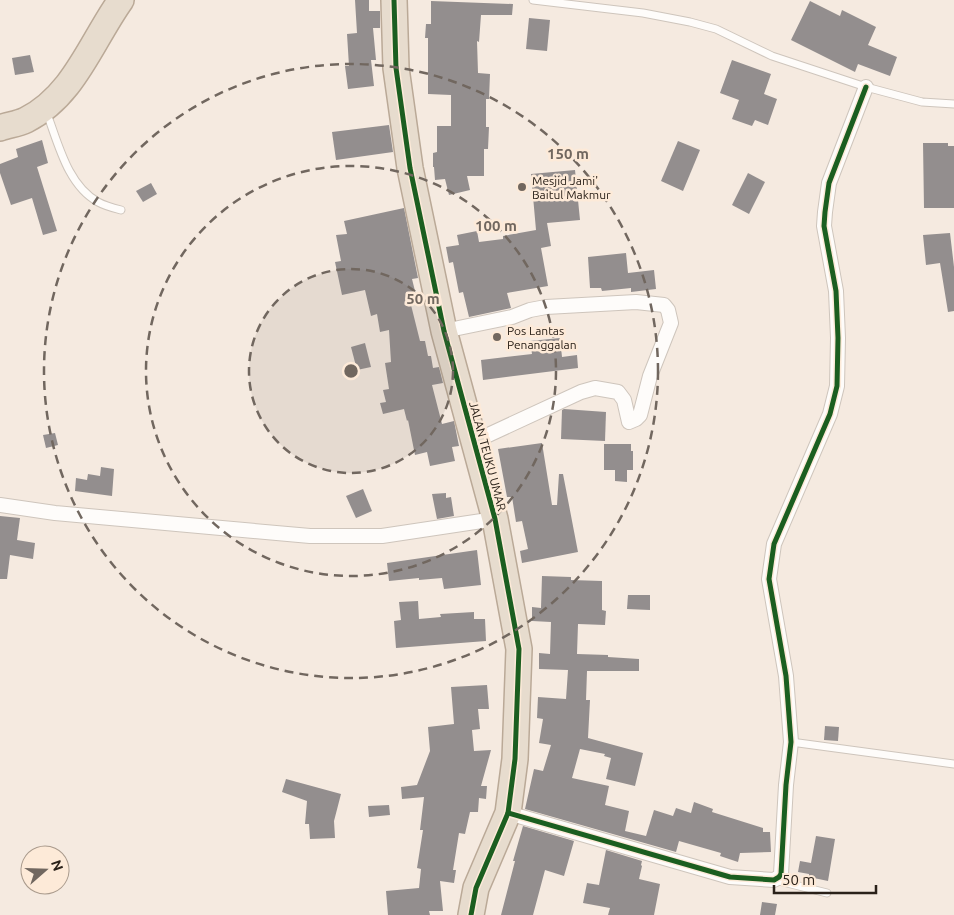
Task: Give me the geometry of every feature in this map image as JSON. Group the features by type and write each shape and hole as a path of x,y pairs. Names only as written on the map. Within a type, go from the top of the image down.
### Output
{"highway":[{"path":"0,128 24,122 44,109 67,86 80,69 120,0"},
{"name":"JALAN TEUKU UMAR","path":"394,0 396,68 410,168 444,331 495,519 519,649 515,759 508,813 476,888 471,915"}],"street":[{"path":"508,813 730,877 774,880 780,877 791,742 786,676 769,580 774,544 830,414 837,386 838,338 836,292 824,226 825,212 829,183 866,87"},
{"path":"444,331 512,317 530,310 563,306 648,302 664,305 670,315 671,323 650,376 640,415 636,419 630,422 624,400 618,392 595,388 564,398 473,442"},
{"path":"0,505 54,513 310,536 382,536 495,519"}],"lane":[{"path":"533,0 643,13 698,24 716,29 772,56 866,87 922,102 954,104"},
{"path":"44,109 74,179 97,202 120,210"},
{"path":"791,742 954,764"},
{"path":"774,880 827,893"}],"building":[{"path":"355,0 369,0 369,11 380,11 380,28 373,28 376,60 371,60 374,86 348,89 345,66 349,66 347,34 357,33"},
{"path":"431,1 513,4 512,15 481,15 479,42 477,41 478,73 490,74 489,99 486,99 486,127 489,127 488,149 484,149 484,176 467,176 470,190 449,195 445,179 435,180 433,167 433,153 437,152 437,126 451,126 451,95 428,94 428,38 425,38 426,24 431,24"},
{"path":"810,1 840,16 842,10 876,27 868,45 897,57 890,76 858,64 855,72 791,40"},
{"path":"529,18 550,20 547,51 526,49"},
{"path":"30,55 34,72 15,75 12,58"},
{"path":"732,60 771,74 764,94 777,99 768,125 755,120 752,126 732,119 739,100 720,93"},
{"path":"389,125 393,152 336,160 332,132"},
{"path":"42,140 48,163 37,167 57,231 43,235 32,198 11,205 0,173 0,164 18,157 16,149"},
{"path":"678,141 700,150 683,191 661,181"},
{"path":"923,143 948,143 948,146 954,146 954,208 924,208"},
{"path":"575,170 580,220 547,223 551,246 541,248 548,286 507,293 511,308 469,317 463,292 459,293 453,262 449,263 446,247 459,245 457,235 477,231 479,242 503,239 503,236 536,230 531,174"},
{"path":"748,173 765,182 749,214 732,205"},
{"path":"151,183 157,194 143,202 136,191"},
{"path":"404,208 418,278 412,279 418,303 411,305 420,341 425,341 433,368 439,367 443,383 432,385 442,424 454,421 459,446 452,447 455,461 430,466 427,452 415,455 404,409 383,414 380,403 386,402 383,390 389,389 385,363 391,362 389,330 380,332 377,314 371,316 365,290 342,295 335,262 341,261 336,235 347,234 344,221"},
{"path":"950,233 954,267 954,311 948,312 940,263 926,265 923,235"},
{"path":"626,253 628,273 654,270 656,289 631,292 631,288 602,291 601,288 590,288 588,257"},
{"path":"560,338 562,357 577,355 578,368 483,380 481,360 532,354 530,341"},
{"path":"365,343 371,367 357,370 351,347"},
{"path":"562,410 606,412 605,441 561,439"},
{"path":"55,433 58,445 46,448 43,435"},
{"path":"542,443 552,505 557,505 559,474 563,474 578,552 522,563 520,551 528,549 522,521 516,522 512,497 507,497 498,449"},
{"path":"604,444 631,444 633,470 627,470 627,482 615,481 615,470 604,470"},
{"path":"101,467 114,469 112,496 75,491 76,478 87,480 88,474 100,476"},
{"path":"363,489 372,511 356,518 346,496"},
{"path":"446,493 446,498 451,497 454,516 437,519 432,494"},
{"path":"0,516 20,518 17,540 35,543 33,559 10,555 7,579 0,579"},
{"path":"477,550 481,585 444,589 442,578 389,581 387,563"},
{"path":"542,576 571,577 571,580 602,581 602,610 606,611 605,625 578,624 577,654 639,659 639,671 587,671 586,700 590,700 588,738 643,753 635,786 606,779 611,758 604,756 605,754 580,749 572,778 609,786 605,805 629,811 625,831 646,836 654,810 673,816 676,808 691,813 694,802 713,809 712,812 763,828 763,832 770,832 771,852 740,853 738,862 720,856 721,853 679,841 676,852 525,809 534,769 543,771 551,745 539,743 543,719 537,718 538,697 566,699 568,670 539,669 539,653 550,654 551,622 532,621 532,607 541,608"},
{"path":"628,595 650,595 650,610 627,609"},
{"path":"418,601 419,619 441,617 440,614 474,612 474,619 485,619 486,641 396,648 394,621 401,620 399,602"},
{"path":"487,685 489,709 478,709 480,729 472,730 474,751 491,750 481,786 487,786 486,799 479,798 478,812 470,812 465,834 459,833 453,870 456,870 454,883 440,881 443,911 429,911 430,915 388,915 386,891 419,888 421,869 417,868 423,830 420,830 424,797 402,799 401,787 417,785 430,751 428,727 454,724 451,687"},
{"path":"825,726 839,727 838,741 824,740"},
{"path":"286,779 341,794 334,821 335,838 310,839 309,824 305,824 307,801 282,792"},
{"path":"389,805 390,815 369,817 368,806"},
{"path":"523,826 574,841 564,876 545,870 533,915 501,915 515,861 513,861"},
{"path":"816,836 835,839 828,881 809,877 809,874 798,872 800,861 811,863"},
{"path":"606,850 642,861 639,879 660,884 654,915 608,915 610,908 583,903 587,883 599,885"},
{"path":"762,902 777,904 775,915 760,915"}],"cycle path":[{"path":"394,0 396,68 410,168 444,331 495,519 519,649 515,759 508,813 476,888 471,915"},
{"path":"508,813 730,877 774,880 781,874 786,785 791,742 786,676 769,579 774,544 830,414 837,386 838,338 836,291 824,226 825,212 829,183 866,87"}],"place":[{"name":"Mesjid Jami' Baitul Makmur","path":"522,187"},
{"name":"Pos Lantas Penanggalan","path":"497,337"}]}
